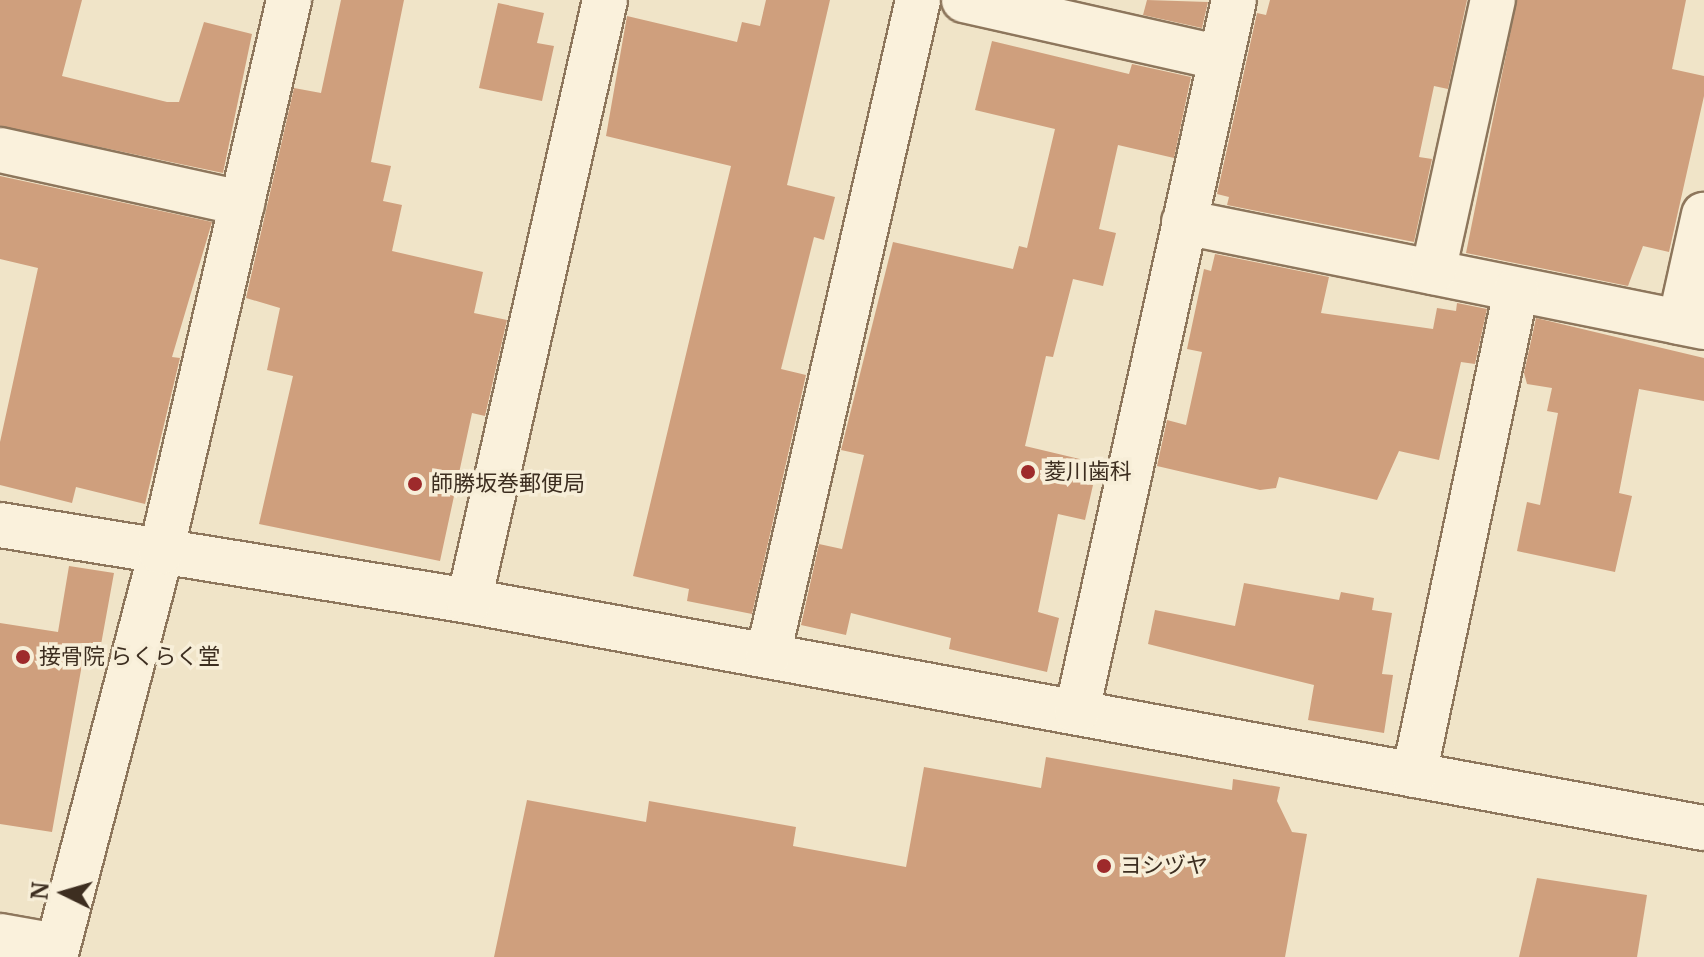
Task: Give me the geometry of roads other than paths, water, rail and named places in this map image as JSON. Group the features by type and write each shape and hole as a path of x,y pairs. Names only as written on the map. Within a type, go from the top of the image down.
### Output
{"street":[{"path":"0,936 56,951 161,552 289,0"},
{"path":"469,601 605,0"},
{"path":"768,655 918,0"},
{"path":"964,0 1221,58"},
{"path":"1077,711 1234,0"},
{"path":"1433,272 1493,0"},
{"path":"0,150 242,203"},
{"path":"1184,222 1692,324 1704,215"},
{"path":"1414,775 1516,290"},
{"path":"0,525 469,601 1704,828"}],"place":[{"name":"菱川歯科","path":"1028,472"},
{"name":"師勝坂巻郵便局","path":"415,484"},
{"name":"接骨院 らくらく堂","path":"23,657"},
{"name":"ヨシヅヤ","path":"1104,866"}]}
